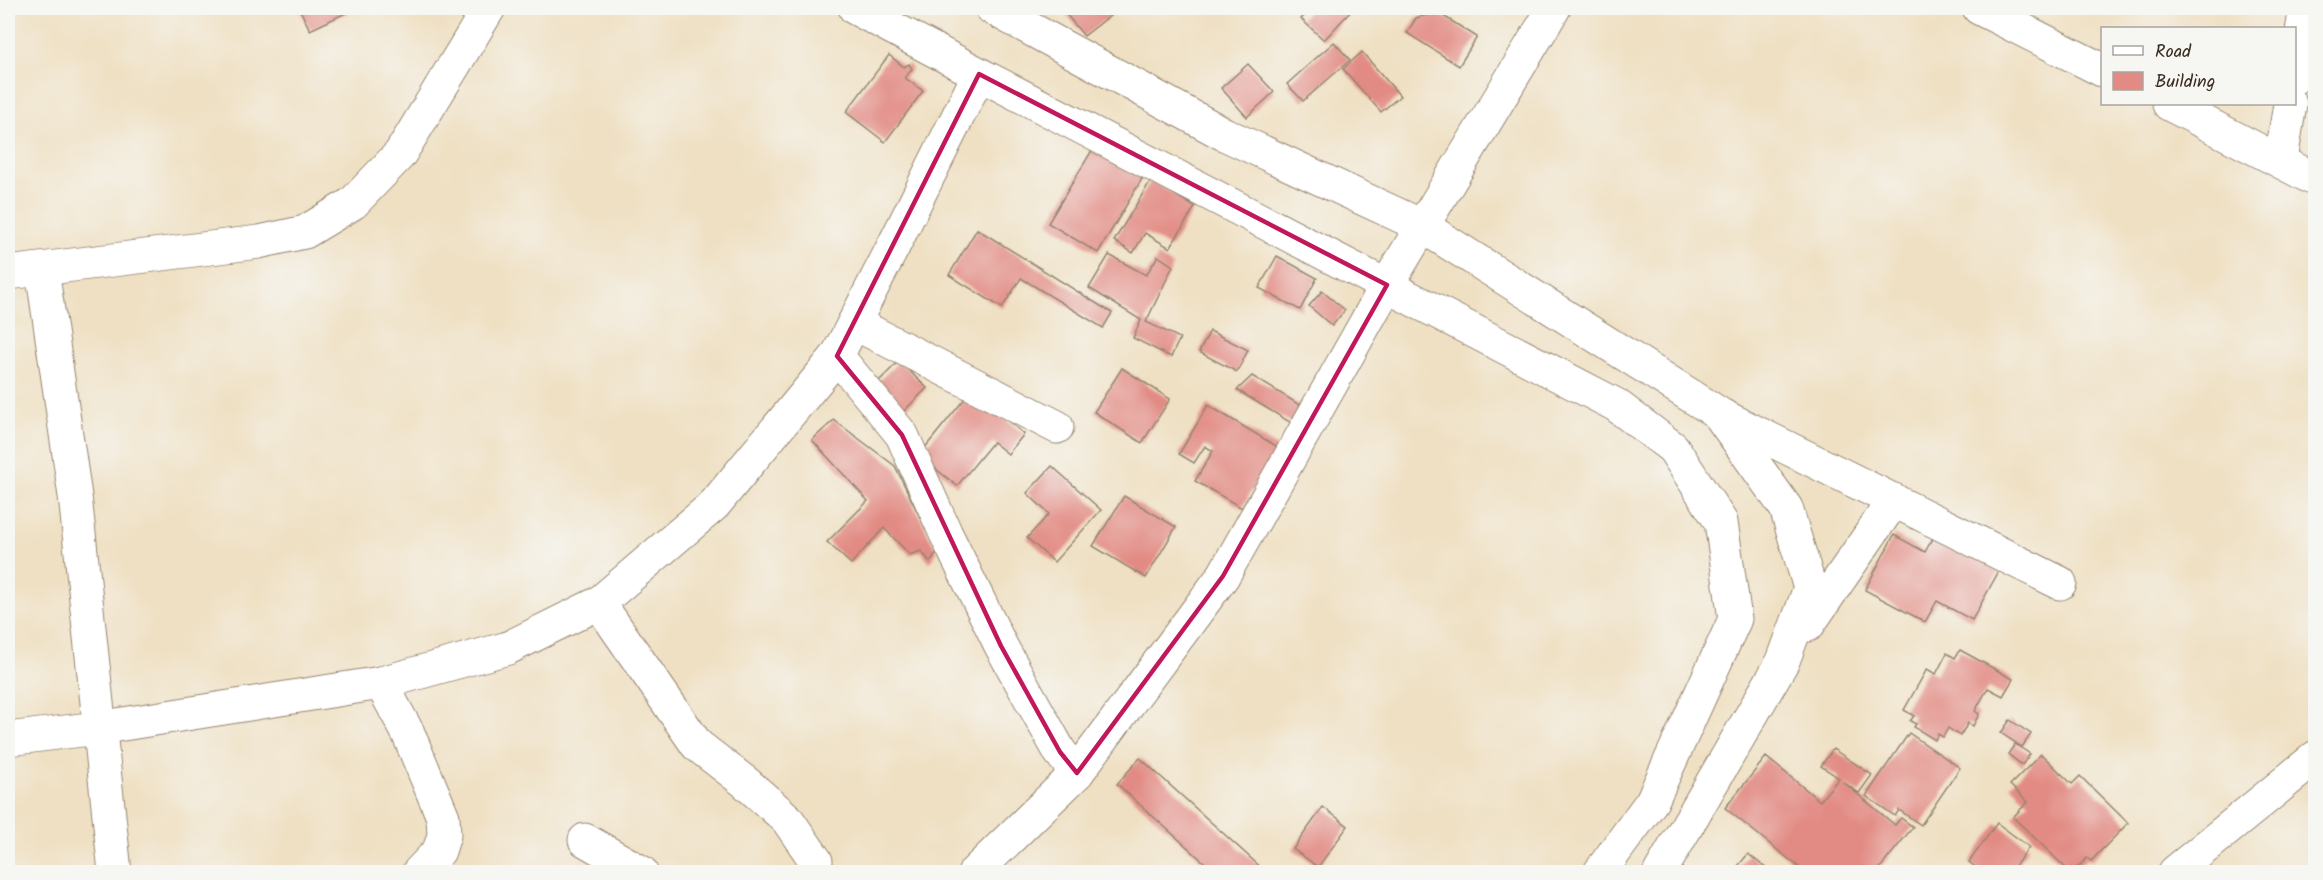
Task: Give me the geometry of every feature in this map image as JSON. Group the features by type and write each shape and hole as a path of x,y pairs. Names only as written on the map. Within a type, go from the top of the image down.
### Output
{"street":[{"path":"8,273 259,242 305,232 353,203 400,154 489,8"},
{"path":"855,8 1616,405 1673,448 1722,522 1735,620 1652,801 1600,873"},
{"path":"992,8 1224,134 1422,226 1718,413 2060,583"},
{"path":"975,873 1077,773 1223,576 1422,226 1554,8"},
{"path":"1979,8 2101,69"},
{"path":"2296,72 2306,8"},
{"path":"8,739 98,728 381,683 508,648 598,603 714,505 837,356 979,74"},
{"path":"2171,105 2316,180"},
{"path":"2281,160 2290,105"},
{"path":"42,269 75,496 98,728 116,873"},
{"path":"854,323 1057,427"},
{"path":"837,356 902,435 946,534 1001,646 1060,752 1077,773"},
{"path":"1718,413 1786,508 1810,588 1783,661"},
{"path":"1660,873 1783,661 1894,500"},
{"path":"598,603 697,745 746,782 787,819 816,861"},
{"path":"381,683 408,733 442,817 444,835 439,851 419,873"},
{"path":"2191,868 2316,756"},
{"path":"1652,801 1689,824"},
{"path":"585,840 641,873"}],"highlighted area":[{"path":"979,74 1387,285 1223,576 1077,773 1060,752 1001,646 902,435 837,356"}],"building":[{"path":"299,8 348,8 350,11 310,30"},
{"path":"1061,8 1120,8 1084,36"},
{"path":"1312,8 1348,8 1351,11 1324,40 1301,19"},
{"path":"1437,12 1477,37 1459,66 1407,33 1416,18"},
{"path":"1334,42 1350,60 1303,101 1287,84"},
{"path":"1362,52 1400,96 1381,112 1343,69"},
{"path":"889,55 904,67 909,64 912,69 905,78 923,91 885,142 846,112"},
{"path":"1248,64 1274,92 1247,117 1221,88"},
{"path":"1094,147 1143,177 1098,253 1048,223"},
{"path":"1151,180 1195,207 1170,248 1145,233 1133,253 1114,241"},
{"path":"977,229 1112,313 1103,328 1021,278 1002,308 949,275"},
{"path":"1109,255 1146,275 1158,256 1173,266 1146,322 1180,338 1171,357 1133,338 1141,320 1089,288"},
{"path":"1277,256 1317,278 1300,310 1259,288"},
{"path":"1322,291 1345,310 1332,326 1309,306"},
{"path":"1210,331 1248,350 1237,372 1199,352"},
{"path":"899,361 927,388 897,418 869,391"},
{"path":"1122,368 1170,399 1142,443 1094,412"},
{"path":"1252,376 1303,407 1293,424 1237,390"},
{"path":"971,391 1024,434 1008,454 993,442 957,486 919,455"},
{"path":"1208,405 1286,452 1264,470 1242,508 1195,481 1213,451 1205,446 1194,463 1179,454"},
{"path":"834,420 895,466 937,552 930,562 921,551 910,555 884,528 851,564 827,542 868,501 812,440"},
{"path":"1052,466 1101,510 1054,562 1027,538 1049,514 1027,493"},
{"path":"1124,496 1176,527 1146,578 1093,546"},
{"path":"1935,534 2000,569 1972,620 1937,601 1925,622 1865,590 1894,535 1925,552"},
{"path":"1960,650 2013,679 2003,696 1988,688 1975,711 1979,714 1973,726 1968,723 1960,736 1948,728 1943,737 1938,734 1935,740 1914,727 1916,724 1910,721 1914,716 1904,710 1927,669 1936,674 1947,653 1955,658"},
{"path":"2010,720 2031,734 2022,747 2001,733"},
{"path":"1909,733 1960,768 1921,825 1899,810 1895,816 1866,796"},
{"path":"2015,744 2030,754 2022,765 2008,754"},
{"path":"1833,749 1872,775 1859,793 1843,782 1895,825 1901,818 1913,827 1877,872 1805,872 1725,808 1766,757 1820,801 1839,778 1821,766"},
{"path":"2041,754 2072,784 2080,776 2128,823 2091,861 2087,858 2073,872 2070,872 2013,817 2028,802 2010,785"},
{"path":"1140,758 1266,872 1215,872 1117,784"},
{"path":"1323,807 1348,826 1318,867 1293,849"},
{"path":"1997,823 2029,847 2011,872 1982,872 1969,862"},
{"path":"1748,854 1771,872 1733,872"}]}
